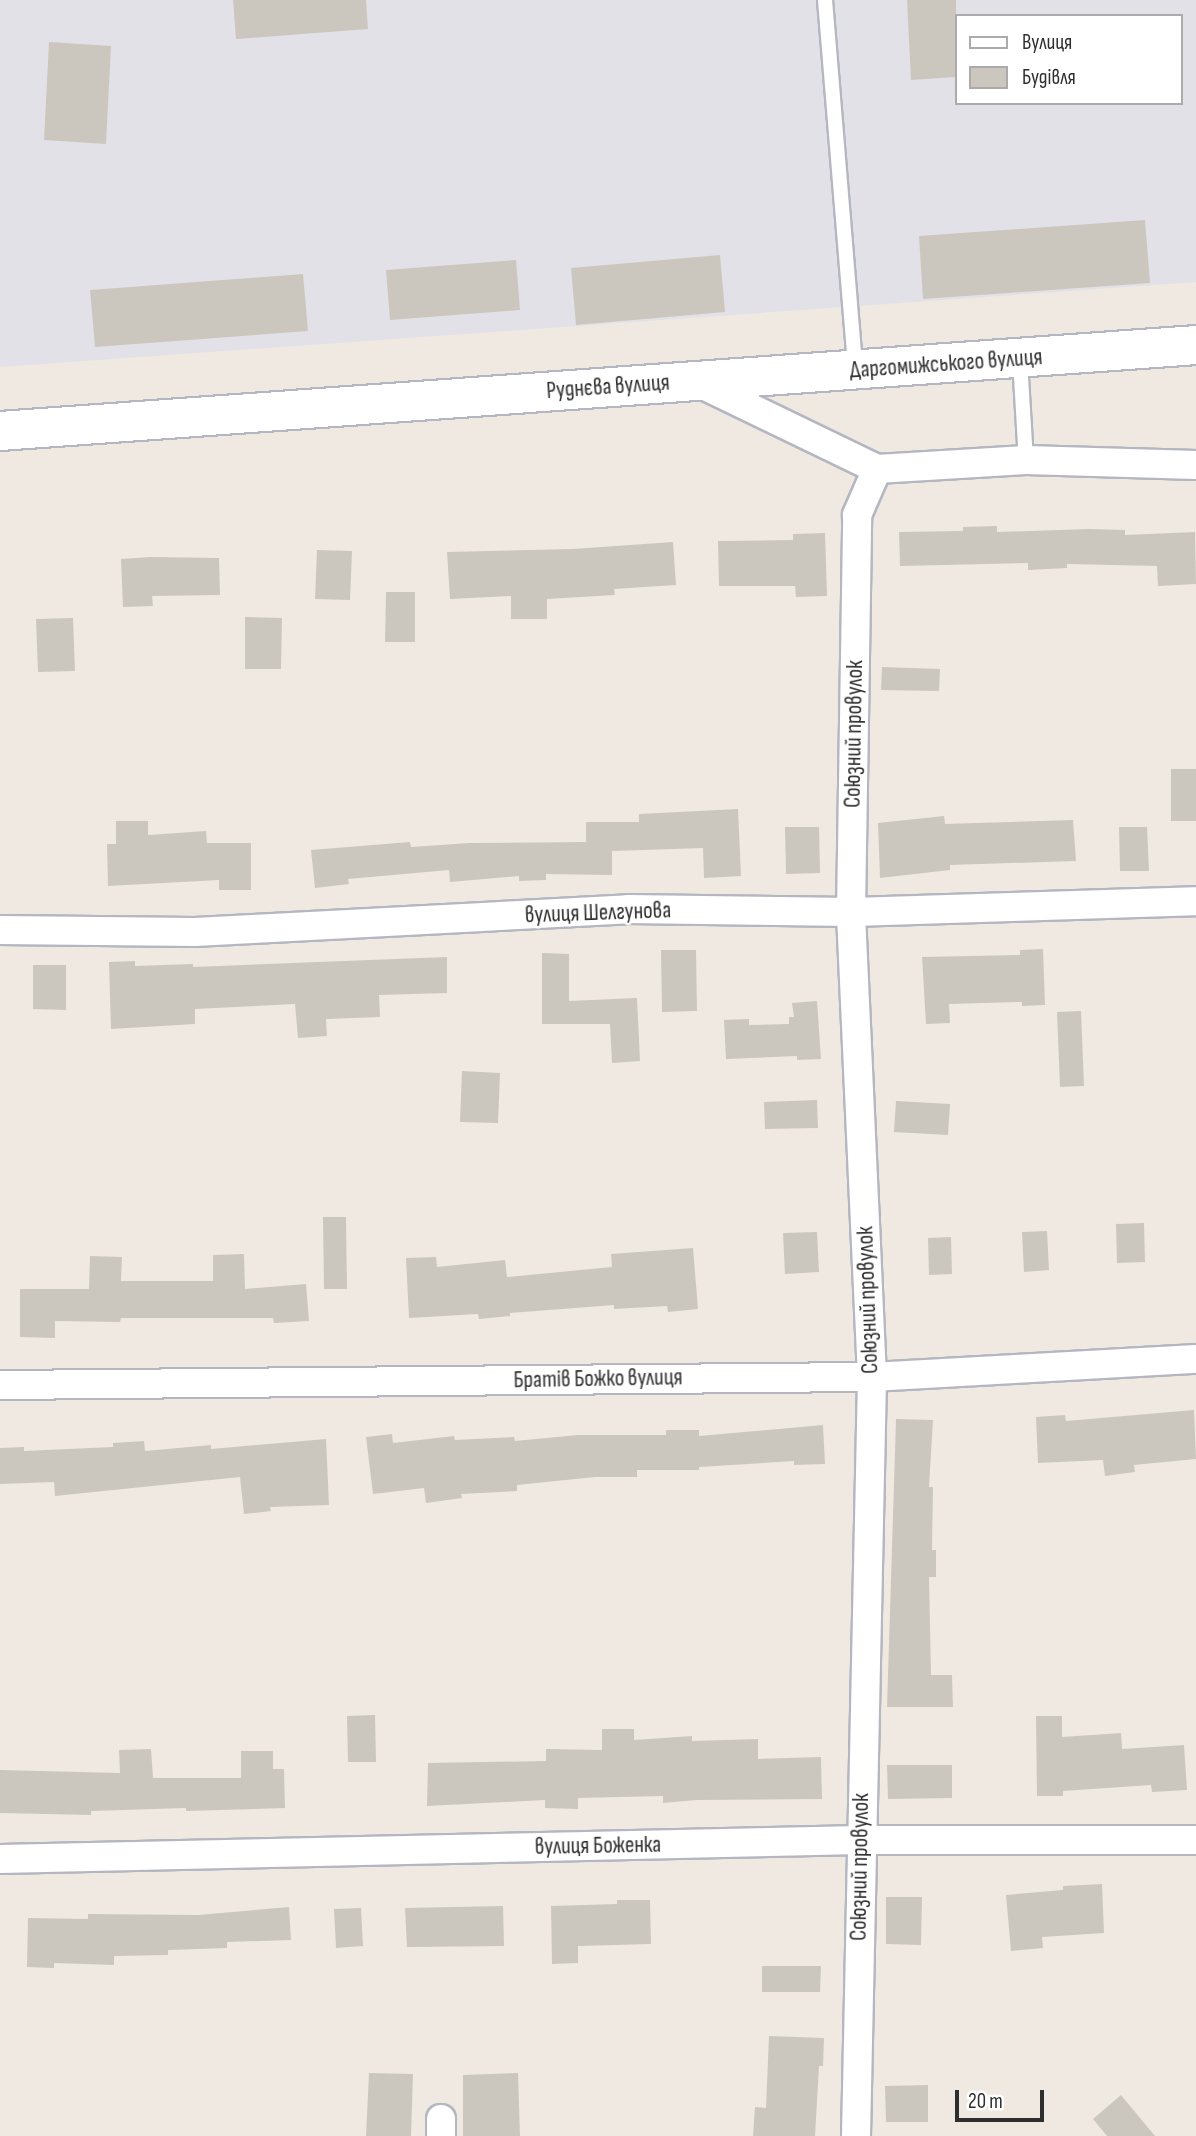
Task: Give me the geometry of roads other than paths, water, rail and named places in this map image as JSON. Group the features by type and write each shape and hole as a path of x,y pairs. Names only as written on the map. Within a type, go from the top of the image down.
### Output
{"street":[{"name":"Даргомижського вулиця","path":"695,381 1196,345"},
{"name":"Руднєва вулиця","path":"0,431 695,381 877,469 1026,460 1196,466"},
{"name":"Союзний провулок","path":"856,2136 860,1840 872,1377 851,912 857,515 877,469"},
{"name":"вулиця Шелгунова","path":"0,930 195,932 628,909 851,912 1196,901"},
{"name":"Братів Божко вулиця","path":"0,1385 872,1377 1196,1359"},
{"name":"вулиця Боженка","path":"0,1859 860,1840 1196,1840"}],"lane":[{"path":"825,0 855,370"},
{"path":"1020,359 1026,460"}]}
